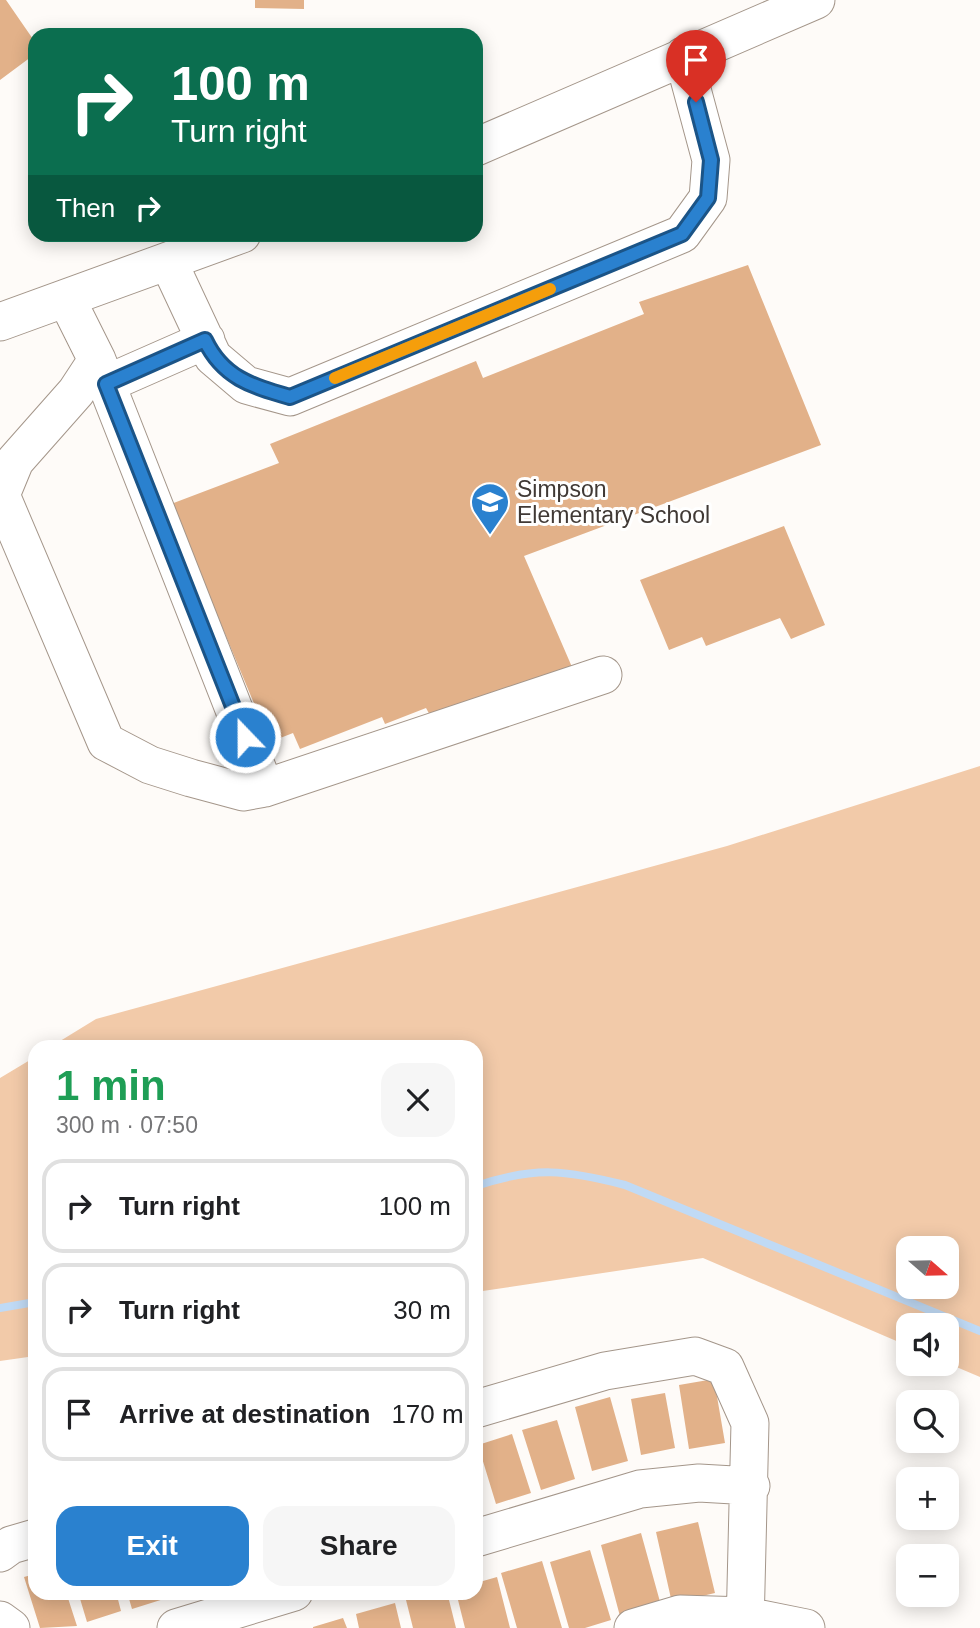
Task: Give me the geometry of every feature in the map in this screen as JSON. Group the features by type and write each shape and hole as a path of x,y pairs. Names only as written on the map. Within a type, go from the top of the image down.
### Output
{"street":[{"path":"483,143 817,0"},
{"path":"168,261 214,357 246,385 290,397 682,234 708,198 711,160 683,56"},
{"path":"0,322 220,242"},
{"path":"66,298 101,372 265,788"},
{"path":"205,340 101,372 76,392 15,461 1,495 106,742 150,765 243,792 265,788 603,675"},
{"path":"483,1407 605,1371 695,1356 725,1367 750,1423 751,1486 746,1622"},
{"path":"483,1536 640,1489 699,1483 751,1486"},
{"path":"0,1553 11,1545 28,1540"},
{"path":"176,1628 269,1600"},
{"path":"633,1628 680,1614 806,1628"},
{"path":"0,1620 11,1628"}],"shaded area":[{"path":"980,766 980,1377 959,1368 959,1313 896,1313 896,1341 703,1258 483,1291 483,1040 62,1040 96,1019 727,846"},
{"path":"28,1061 28,1357 0,1361 0,1078"}],"building":[{"path":"0,0 6,0 28,32 28,59 0,80"},
{"path":"255,0 304,0 304,9 255,8"},
{"path":"748,265 821,445 524,556 575,674 437,728 426,708 385,724 382,717 300,749 293,733 270,742 171,504 279,463 270,444 476,361 483,378 644,314 639,302"},
{"path":"784,526 825,625 791,639 780,618 706,646 702,637 669,650 640,580"},
{"path":"714,1379 725,1443 689,1449 679,1385"},
{"path":"665,1393 675,1448 641,1455 631,1399"},
{"path":"610,1397 628,1461 592,1471 575,1407"},
{"path":"557,1420 575,1479 541,1490 522,1430"},
{"path":"512,1434 531,1493 496,1504 483,1461 483,1443"},
{"path":"698,1522 715,1593 672,1603 656,1532"},
{"path":"641,1533 662,1609 621,1620 601,1545"},
{"path":"590,1550 611,1620 585,1628 569,1628 550,1562"},
{"path":"542,1561 562,1628 517,1628 501,1573"},
{"path":"497,1577 510,1628 465,1628 458,1600 483,1600 483,1581"},
{"path":"31,1600 69,1600 77,1626 40,1628"},
{"path":"80,1600 118,1600 121,1611 87,1622"},
{"path":"129,1600 161,1600 132,1609"},
{"path":"406,1600 449,1600 456,1628 413,1628"},
{"path":"395,1603 401,1628 359,1628 356,1614"},
{"path":"343,1618 347,1628 313,1628 313,1627"}],"waterway":[{"path":"483,1184 516,1175 551,1172 625,1185 980,1331"},
{"path":"0,1308 28,1303"}],"slow traffic":[{"path":"335,378 550,289"}],"place":[{"name":"Simpson Elementary School","path":"490,536"}],"route":[{"path":"245,737 106,384 181,353 205,340 214,357 246,385 290,397 682,234 708,198 711,160 696,102"}]}
